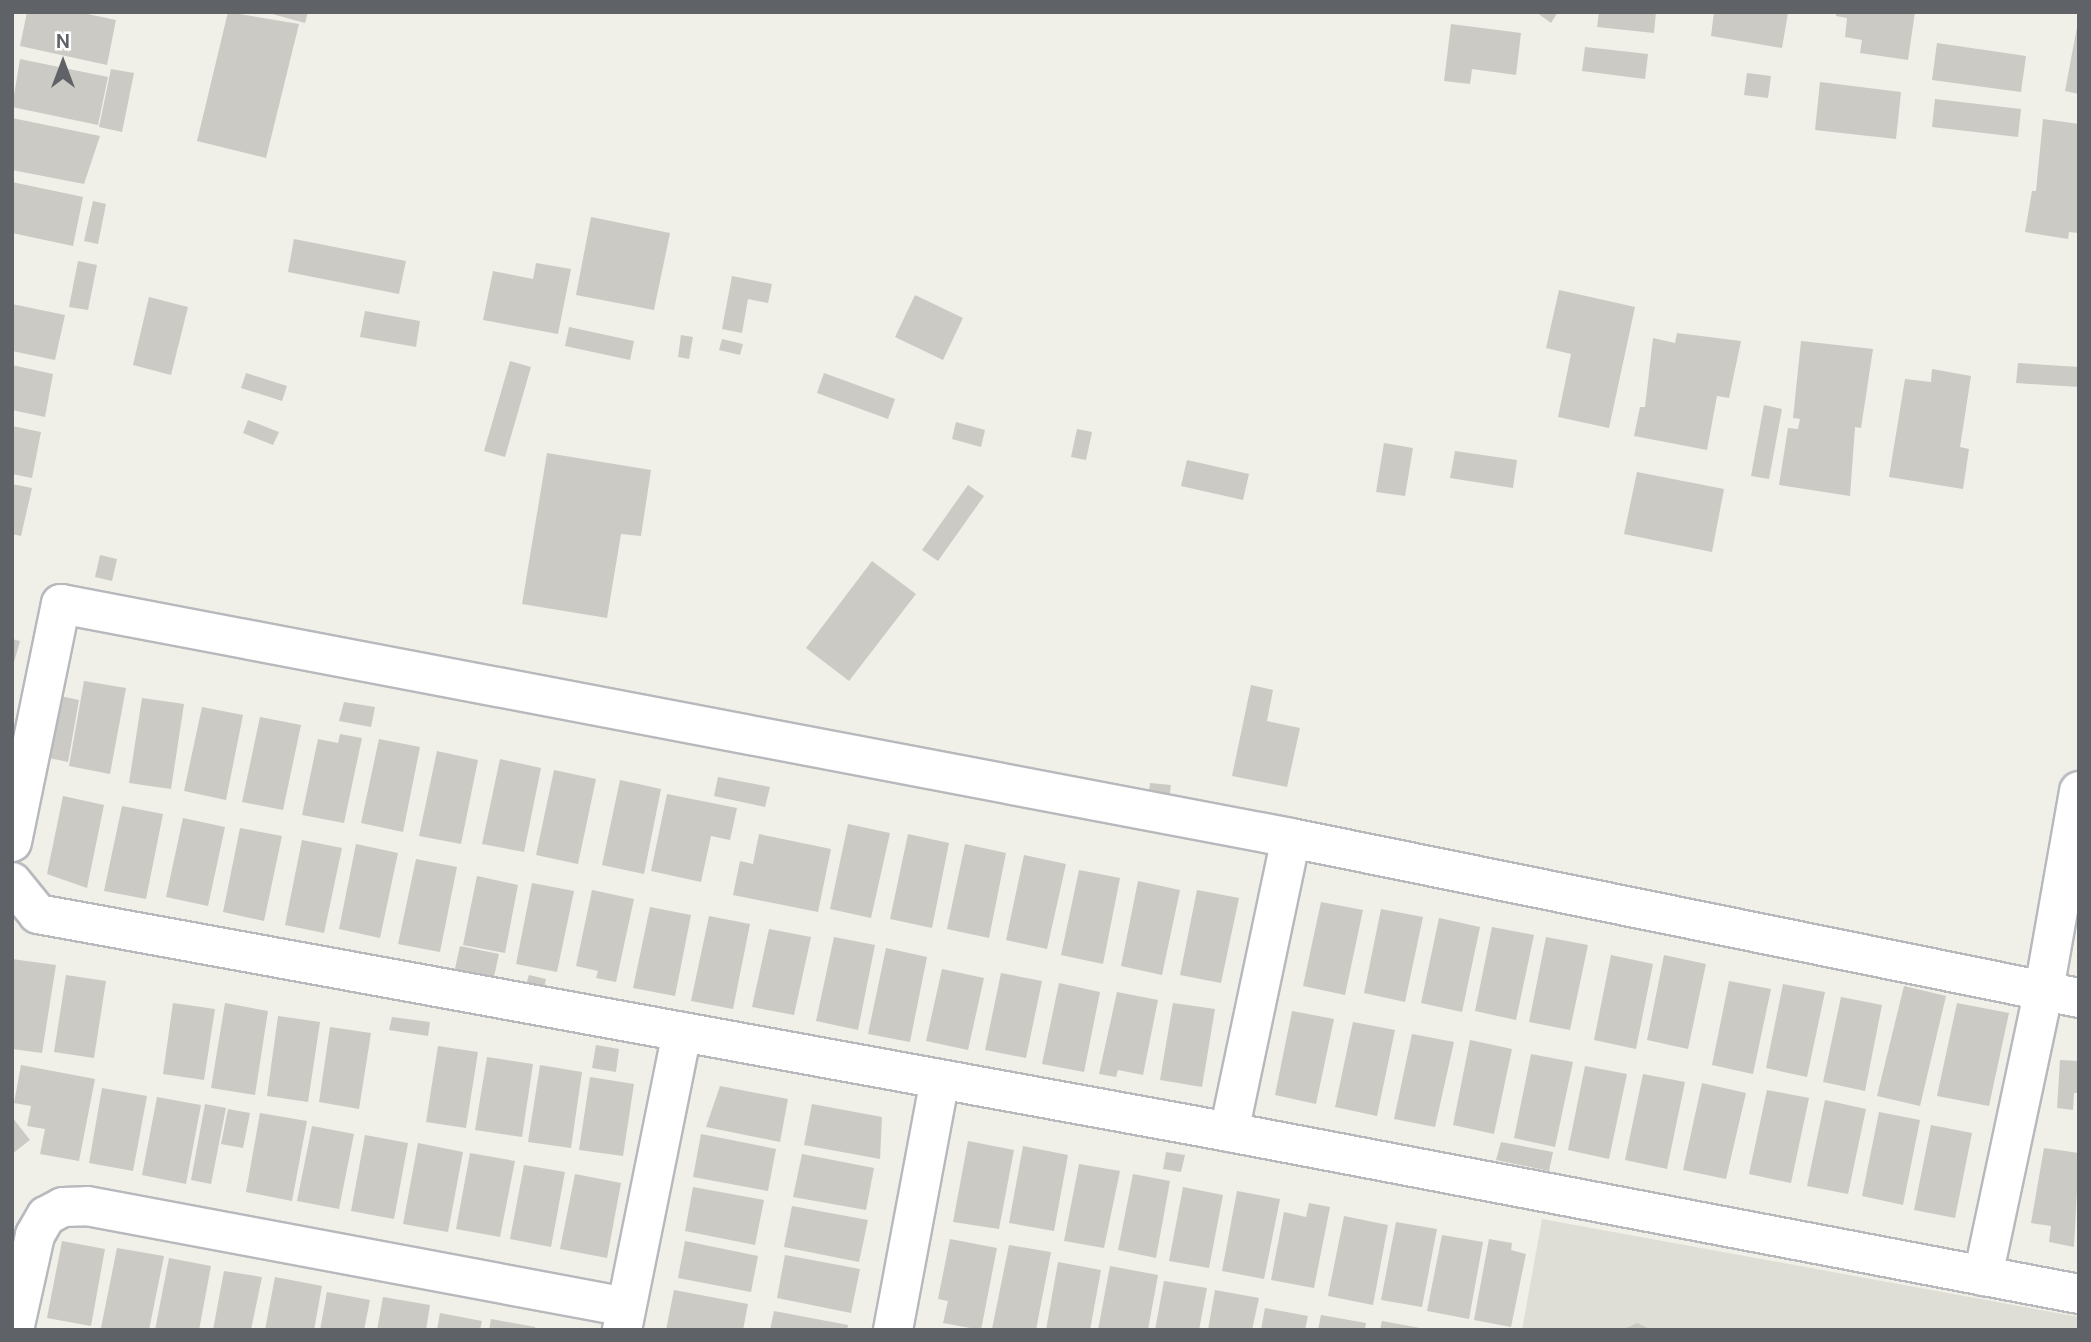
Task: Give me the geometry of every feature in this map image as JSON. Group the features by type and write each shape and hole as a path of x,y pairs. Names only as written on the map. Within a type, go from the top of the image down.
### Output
{"street":[{"path":"12,842 61,604 1291,838 2061,994"},
{"path":"1983,1276 2061,994 2079,791"},
{"path":"1229,1132 1291,838"},
{"path":"12,882 38,914 1229,1132 2079,1294"},
{"path":"14,1330 35,1235 46,1216 63,1207 87,1206 624,1318 682,1032"},
{"path":"892,1330 940,1079"}],"shaded area":[{"path":"1542,1219 2079,1317 2079,1330 1522,1330"}],"building":[{"path":"27,12 78,12 116,20 107,65 20,46"},
{"path":"228,12 299,24 266,158 197,141"},
{"path":"265,12 308,12 305,23"},
{"path":"1536,12 1558,12 1551,23"},
{"path":"1599,12 1656,12 1654,33 1597,27"},
{"path":"1714,12 1788,13 1782,48 1711,36"},
{"path":"1836,12 1915,12 1908,60 1860,53 1862,40 1845,37 1847,18 1836,16"},
{"path":"1451,24 1521,33 1516,75 1472,69 1470,84 1444,81"},
{"path":"2079,27 2079,94 2065,91"},
{"path":"1937,43 2026,56 2021,92 1932,80"},
{"path":"1585,47 1648,54 1645,79 1582,71"},
{"path":"20,59 108,77 98,125 12,107"},
{"path":"111,69 134,73 122,132 99,127"},
{"path":"1747,73 1771,76 1768,98 1744,95"},
{"path":"1820,82 1901,92 1896,139 1815,130"},
{"path":"1935,99 2021,109 2018,137 1932,127"},
{"path":"12,118 100,136 84,184 12,170"},
{"path":"2043,119 2079,124 2079,233 2069,232 2068,239 2025,232 2032,191 2036,191"},
{"path":"12,182 83,197 73,246 12,233"},
{"path":"93,201 106,204 98,244 84,241"},
{"path":"591,217 670,233 654,310 576,295"},
{"path":"294,239 406,261 399,294 288,272"},
{"path":"78,261 97,265 88,310 69,307"},
{"path":"536,263 571,269 558,334 483,320 493,271 533,279"},
{"path":"732,276 772,284 768,303 748,299 742,333 722,329"},
{"path":"1559,290 1635,307 1609,428 1558,417 1571,354 1546,348"},
{"path":"915,295 963,318 943,360 895,337"},
{"path":"149,297 188,307 171,375 133,365"},
{"path":"12,304 65,315 55,360 12,351"},
{"path":"365,311 420,321 416,347 360,337"},
{"path":"569,327 634,341 630,360 565,346"},
{"path":"1677,333 1741,341 1729,398 1717,396 1707,450 1634,436 1640,407 1645,407 1653,338 1675,343"},
{"path":"681,335 693,337 689,359 678,357"},
{"path":"722,339 743,344 740,355 719,350"},
{"path":"1801,341 1873,349 1861,428 1855,427 1850,496 1779,485 1788,428 1798,429 1800,419 1793,418"},
{"path":"510,361 531,367 505,457 484,451"},
{"path":"2018,363 2079,367 2079,387 2016,383"},
{"path":"12,365 53,374 45,417 12,410"},
{"path":"1932,369 1971,376 1960,447 1969,449 1963,489 1889,477 1905,379 1931,382"},
{"path":"246,373 287,386 282,401 241,388"},
{"path":"824,373 895,399 888,419 817,393"},
{"path":"1764,405 1782,409 1769,479 1751,476"},
{"path":"248,420 279,432 273,445 243,433"},
{"path":"956,422 985,430 981,447 952,439"},
{"path":"12,426 41,432 32,478 12,474"},
{"path":"1077,429 1092,432 1086,460 1071,457"},
{"path":"1384,443 1413,448 1405,496 1376,492"},
{"path":"1455,451 1517,460 1513,488 1450,478"},
{"path":"547,453 651,470 641,536 621,534 607,618 522,604"},
{"path":"1187,460 1249,474 1243,500 1181,486"},
{"path":"1637,472 1724,489 1712,552 1624,534"},
{"path":"12,484 32,488 21,536 12,534"},
{"path":"968,485 984,496 938,561 922,550"},
{"path":"100,555 117,559 112,581 95,577"},
{"path":"872,561 916,594 849,681 806,648"},
{"path":"12,639 20,641 13,666 12,666"},
{"path":"84,681 126,688 110,774 69,766"},
{"path":"1251,685 1273,690 1267,721 1300,728 1287,787 1232,776"},
{"path":"60,696 79,700 68,762 49,758"},
{"path":"142,698 184,704 171,789 129,783"},
{"path":"344,702 375,707 371,727 339,721"},
{"path":"202,707 243,715 226,800 184,791"},
{"path":"260,717 301,725 283,810 242,802"},
{"path":"340,734 362,738 344,823 302,815 318,739 338,743"},
{"path":"379,739 420,747 403,832 361,823"},
{"path":"437,751 478,760 461,844 419,836"},
{"path":"500,759 541,768 524,852 482,844"},
{"path":"554,770 596,779 578,864 536,855"},
{"path":"718,777 770,787 765,807 714,796"},
{"path":"620,780 661,789 644,874 602,865"},
{"path":"1150,783 1171,785 1168,806 1148,804"},
{"path":"667,794 737,808 730,840 711,836 701,882 651,871"},
{"path":"63,796 104,805 87,888 47,874"},
{"path":"122,806 163,814 146,899 104,891"},
{"path":"183,818 225,827 208,906 166,897"},
{"path":"848,824 890,833 871,918 830,909"},
{"path":"240,828 282,836 264,921 223,912"},
{"path":"759,834 831,849 818,912 733,895 740,861 753,864"},
{"path":"908,834 949,843 932,928 890,919"},
{"path":"302,840 342,848 324,933 285,925"},
{"path":"356,844 398,853 380,938 339,929"},
{"path":"965,844 1006,853 989,938 947,929"},
{"path":"1024,855 1066,864 1047,949 1006,940"},
{"path":"416,859 457,867 440,952 398,944"},
{"path":"1079,870 1120,878 1103,964 1061,955"},
{"path":"477,876 518,885 505,953 463,945"},
{"path":"1138,881 1180,890 1162,975 1121,966"},
{"path":"532,883 574,891 557,972 516,964"},
{"path":"592,890 634,899 616,982 596,978 598,971 576,966"},
{"path":"1197,890 1239,898 1221,983 1180,975"},
{"path":"1321,902 1363,910 1345,995 1303,986"},
{"path":"650,907 691,915 675,996 633,988"},
{"path":"1381,909 1423,917 1405,1002 1364,993"},
{"path":"709,916 750,924 733,1009 691,1001"},
{"path":"1439,918 1480,927 1462,1012 1421,1003"},
{"path":"1492,927 1534,935 1516,1020 1475,1011"},
{"path":"769,929 811,937 794,1015 752,1007"},
{"path":"834,937 875,945 858,1030 816,1021"},
{"path":"1546,937 1588,945 1570,1030 1529,1022"},
{"path":"460,946 499,954 493,981 454,973"},
{"path":"886,948 927,957 910,1042 868,1034"},
{"path":"1611,955 1653,964 1636,1049 1594,1040"},
{"path":"1664,955 1706,964 1688,1049 1647,1040"},
{"path":"12,959 56,965 42,1053 12,1049"},
{"path":"942,969 984,978 968,1050 926,1041"},
{"path":"1001,973 1042,981 1026,1058 985,1050"},
{"path":"66,975 106,981 94,1058 54,1052"},
{"path":"529,975 546,979 543,992 525,988"},
{"path":"1729,981 1771,989 1753,1074 1712,1065"},
{"path":"1059,983 1100,992 1084,1072 1042,1064"},
{"path":"1783,984 1825,992 1807,1077 1766,1068"},
{"path":"1904,986 1946,996 1920,1106 1877,1096"},
{"path":"1117,992 1158,1000 1143,1075 1118,1070 1116,1077 1099,1074"},
{"path":"1841,997 1882,1005 1865,1091 1823,1082"},
{"path":"173,1003 215,1009 204,1080 163,1074"},
{"path":"225,1003 268,1011 255,1095 211,1088"},
{"path":"1173,1003 1215,1009 1202,1087 1160,1080"},
{"path":"1957,1003 2009,1013 1989,1106 1937,1096"},
{"path":"1292,1011 1334,1019 1316,1104 1275,1095"},
{"path":"278,1016 320,1022 308,1102 267,1096"},
{"path":"392,1017 430,1022 428,1036 389,1030"},
{"path":"1353,1022 1395,1030 1377,1116 1335,1107"},
{"path":"330,1027 371,1033 359,1109 319,1102"},
{"path":"1412,1034 1454,1042 1435,1127 1394,1119"},
{"path":"1470,1040 1512,1049 1494,1134 1453,1125"},
{"path":"596,1045 619,1049 616,1072 592,1068"},
{"path":"438,1046 478,1052 466,1128 426,1122"},
{"path":"1531,1054 1573,1062 1555,1147 1514,1138"},
{"path":"487,1057 533,1064 522,1137 475,1130"},
{"path":"2060,1060 2079,1061 2079,1093 2074,1093 2073,1110 2057,1108"},
{"path":"21,1065 95,1079 79,1161 40,1154 45,1129 27,1126 31,1106 14,1103"},
{"path":"540,1065 582,1072 571,1148 528,1142"},
{"path":"1585,1066 1627,1074 1609,1159 1568,1150"},
{"path":"1643,1074 1685,1082 1667,1169 1625,1160"},
{"path":"590,1077 634,1084 623,1156 579,1150"},
{"path":"1702,1083 1746,1093 1726,1179 1683,1170"},
{"path":"720,1086 788,1099 780,1142 706,1127"},
{"path":"102,1088 147,1096 133,1171 89,1163"},
{"path":"1767,1090 1809,1098 1791,1183 1749,1174"},
{"path":"157,1097 201,1105 186,1184 142,1175"},
{"path":"1825,1100 1866,1109 1848,1194 1807,1186"},
{"path":"205,1104 226,1108 211,1184 191,1180"},
{"path":"812,1104 882,1117 880,1159 804,1145"},
{"path":"228,1109 250,1113 243,1148 221,1144"},
{"path":"1879,1112 1920,1120 1903,1205 1862,1196"},
{"path":"260,1113 307,1121 292,1201 246,1192"},
{"path":"12,1117 30,1140 12,1154"},
{"path":"1931,1125 1972,1133 1955,1218 1914,1210"},
{"path":"312,1126 354,1134 339,1209 297,1201"},
{"path":"701,1134 776,1149 768,1191 693,1177"},
{"path":"365,1135 408,1143 394,1219 351,1211"},
{"path":"968,1141 1014,1150 999,1229 953,1222"},
{"path":"1501,1142 1553,1152 1549,1171 1496,1160"},
{"path":"418,1143 463,1152 448,1232 403,1224"},
{"path":"1023,1146 1068,1155 1054,1231 1009,1223"},
{"path":"2044,1148 2079,1153 2074,1247 2049,1242 2051,1226 2031,1223"},
{"path":"1166,1152 1185,1155 1181,1172 1163,1169"},
{"path":"470,1153 515,1161 500,1237 456,1229"},
{"path":"802,1154 874,1168 866,1210 793,1197"},
{"path":"1079,1164 1120,1171 1104,1248 1064,1241"},
{"path":"524,1165 565,1172 551,1247 510,1239"},
{"path":"575,1174 621,1183 607,1258 560,1249"},
{"path":"1133,1174 1170,1181 1156,1258 1118,1250"},
{"path":"693,1187 764,1200 755,1245 685,1231"},
{"path":"1183,1187 1223,1195 1209,1268 1169,1261"},
{"path":"1237,1191 1280,1199 1264,1279 1222,1271"},
{"path":"1309,1203 1330,1207 1314,1288 1271,1280 1284,1212 1306,1217"},
{"path":"792,1206 868,1220 859,1262 784,1247"},
{"path":"1344,1216 1388,1225 1373,1305 1328,1296"},
{"path":"1396,1222 1437,1229 1422,1307 1381,1300"},
{"path":"1442,1235 1483,1242 1469,1319 1427,1311"},
{"path":"950,1239 997,1248 981,1330 943,1323 948,1301 938,1299"},
{"path":"1489,1239 1512,1243 1511,1250 1526,1254 1511,1327 1474,1320"},
{"path":"62,1241 105,1249 91,1326 47,1318"},
{"path":"685,1241 758,1256 751,1292 678,1278"},
{"path":"1009,1245 1051,1252 1036,1330 992,1329"},
{"path":"117,1248 164,1256 149,1330 101,1328"},
{"path":"785,1255 860,1269 851,1313 777,1298"},
{"path":"169,1258 211,1266 199,1330 155,1330"},
{"path":"1058,1262 1101,1270 1090,1330 1046,1330"},
{"path":"1110,1266 1158,1275 1148,1330 1098,1330"},
{"path":"224,1271 262,1277 251,1330 213,1330"},
{"path":"275,1277 322,1286 314,1330 265,1330"},
{"path":"1164,1281 1207,1288 1199,1330 1155,1330"},
{"path":"674,1290 748,1304 743,1330 666,1330"},
{"path":"1215,1290 1259,1298 1252,1330 1208,1330"},
{"path":"327,1292 370,1300 364,1330 320,1330"},
{"path":"383,1297 430,1305 426,1330 377,1330"},
{"path":"1265,1308 1308,1316 1305,1330 1261,1330"},
{"path":"774,1311 848,1325 847,1330 770,1330"},
{"path":"440,1313 482,1321 480,1330 437,1330"},
{"path":"1321,1315 1366,1323 1365,1330 1318,1330"},
{"path":"491,1319 535,1327 535,1330 489,1330"},
{"path":"1382,1321 1420,1328 1420,1330 1380,1330"},
{"path":"1637,1323 1652,1330 1622,1330"}]}
